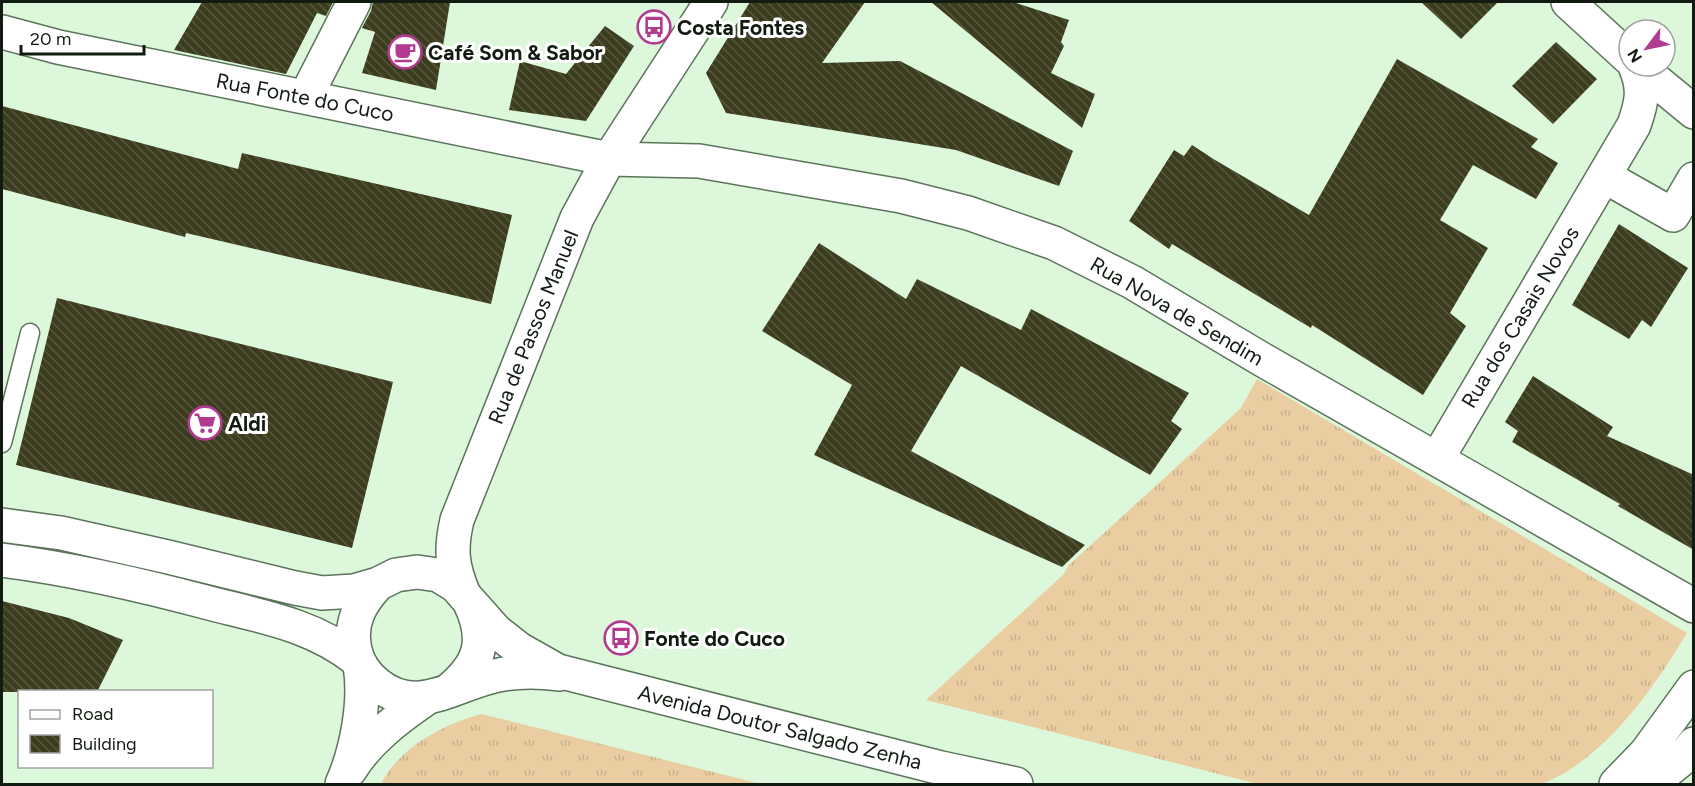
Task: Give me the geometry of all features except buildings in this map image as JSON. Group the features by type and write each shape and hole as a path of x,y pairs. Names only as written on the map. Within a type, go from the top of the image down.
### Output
{"street":[{"path":"306,96 354,2"},
{"name":"Rua de Passos Manuel","path":"467,598 452,558 453,539 465,498 577,218 609,159 711,2"},
{"path":"1568,2 1617,47"},
{"name":"Rua Fonte do Cuco","path":"2,32 69,49 609,159"},
{"name":"Rua dos Casais Novos","path":"1437,459 1634,125 1642,104 1641,78"},
{"name":"Rua dos Casais Novos","path":"1652,78 1694,112"},
{"name":"Rua Nova de Sendim","path":"609,159 699,161 846,185 968,213 1054,243 1132,282 1263,360 1694,606"},
{"path":"1604,176 1673,215 1694,179"},
{"name":"Rua de Passos Manuel","path":"387,580 420,561 438,543 465,498"},
{"name":"Avenida Doutor Salgado Zenha","path":"2,525 61,534 322,593 354,591 417,572 438,575 456,585 496,631 519,649 541,663 578,677"},
{"path":"161,590 168,557"},
{"name":"Avenida Doutor Salgado Zenha","path":"2,560 56,567 161,590 293,626 328,639 359,663 369,678 386,691 405,698 437,695 472,681 521,672 578,677 1008,784"},
{"path":"344,781 360,716 363,690 359,663 352,640 355,619 364,599 387,580"},
{"path":"344,781 358,756 376,738 404,714 463,679 475,662 480,641 478,620 467,598"},
{"path":"1616,784 1646,753 1694,687"},
{"path":"1651,784 1682,759 1694,744"}],"lane":[{"path":"2,443 30,333"}],"green space":[{"path":"1257,379 1687,633 1650,689 1606,741 1571,769 1542,784 1258,784 926,700 1241,408"},
{"path":"481,714 761,784 381,784 399,759 411,748 437,731"}],"place":[{"name":"Costa Fontes","path":"654,27"},
{"name":"Café Som & Sabor","path":"405,52"},
{"name":"Aldi","path":"205,423"},
{"name":"Fonte do Cuco","path":"621,638"}]}
